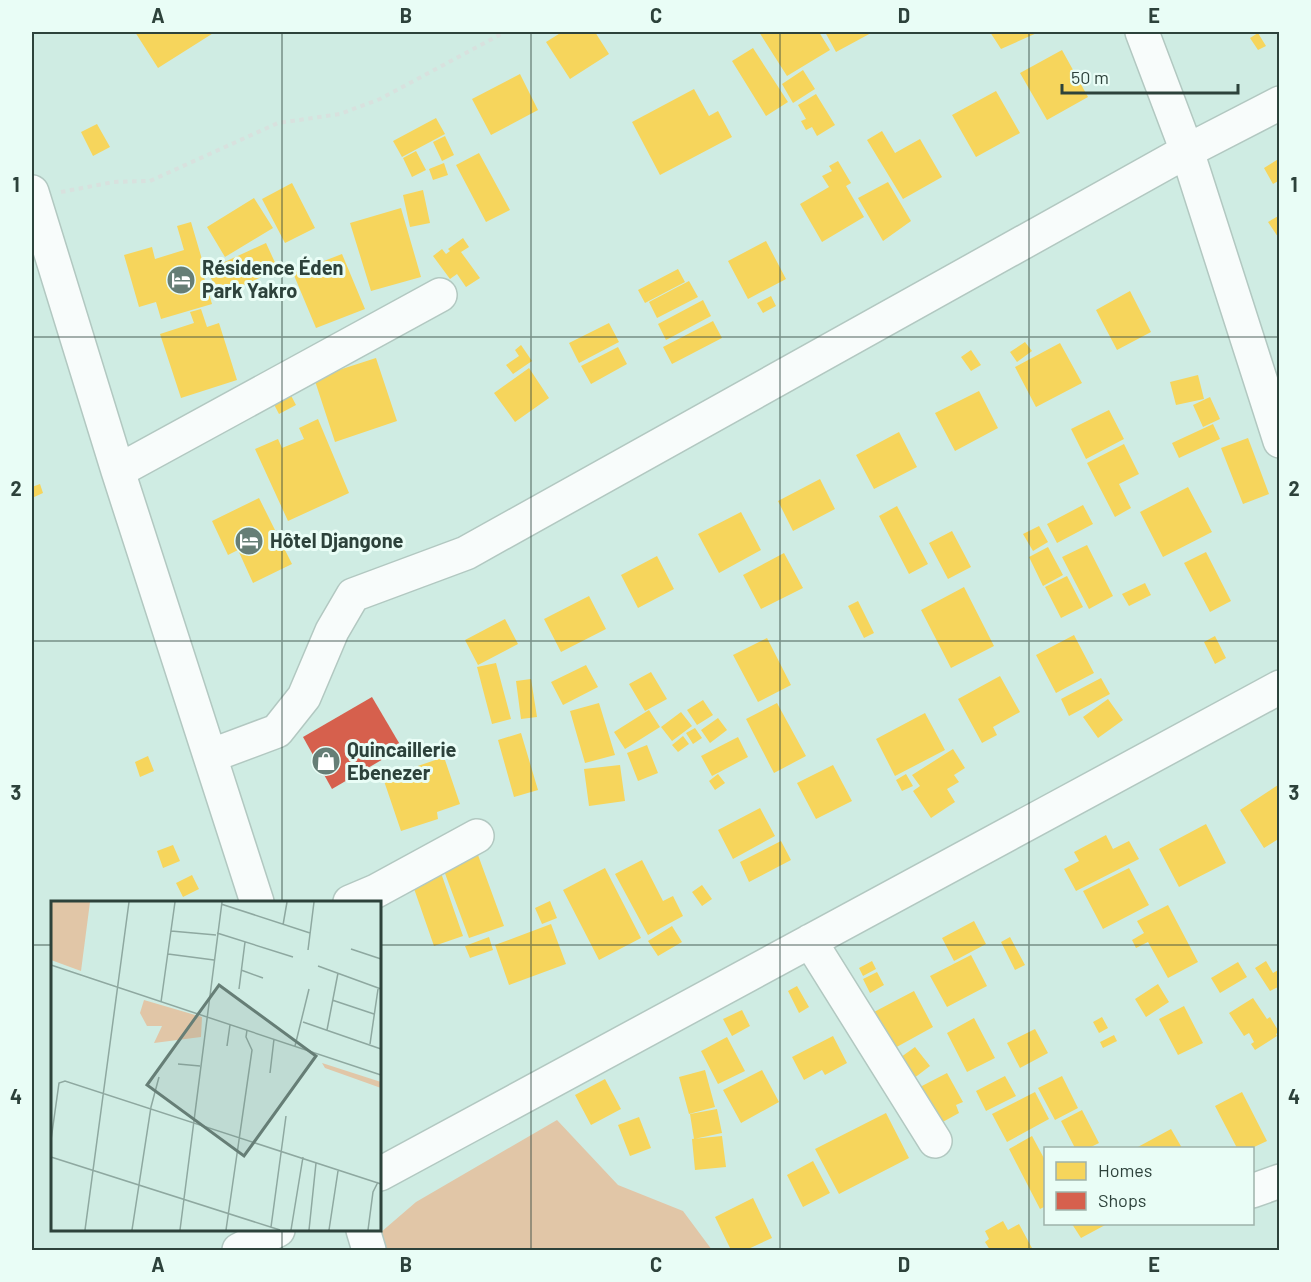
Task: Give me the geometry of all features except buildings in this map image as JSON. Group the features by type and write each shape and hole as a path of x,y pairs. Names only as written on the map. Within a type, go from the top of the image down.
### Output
{"street":[{"path":"1142,32 1187,151 1280,441"},
{"path":"210,756 277,731 304,697 332,631 353,595 466,553 1187,151 1280,103"},
{"path":"33,195 39,247 118,471 256,901"},
{"path":"118,471 440,295"},
{"path":"381,1173 1280,687"},
{"path":"354,901 477,836"},
{"path":"810,941 935,1142"},
{"path":"1254,1190 1280,1181"},
{"path":"239,1251 276,1231"},
{"path":"363,1231 369,1251"}],"path":[{"path":"33,195 114,182 150,181 278,123 340,114 380,99 505,32"}],"shaded area":[{"path":"557,1120 618,1185 683,1211 712,1250 386,1250 380,1233 416,1202"}],"place":[{"name":"Résidence Éden Park Yakro","path":"181,280"},
{"name":"Hôtel Djangone","path":"249,541"},
{"name":"Quincaillerie Ebenezer","path":"326,761"}]}
